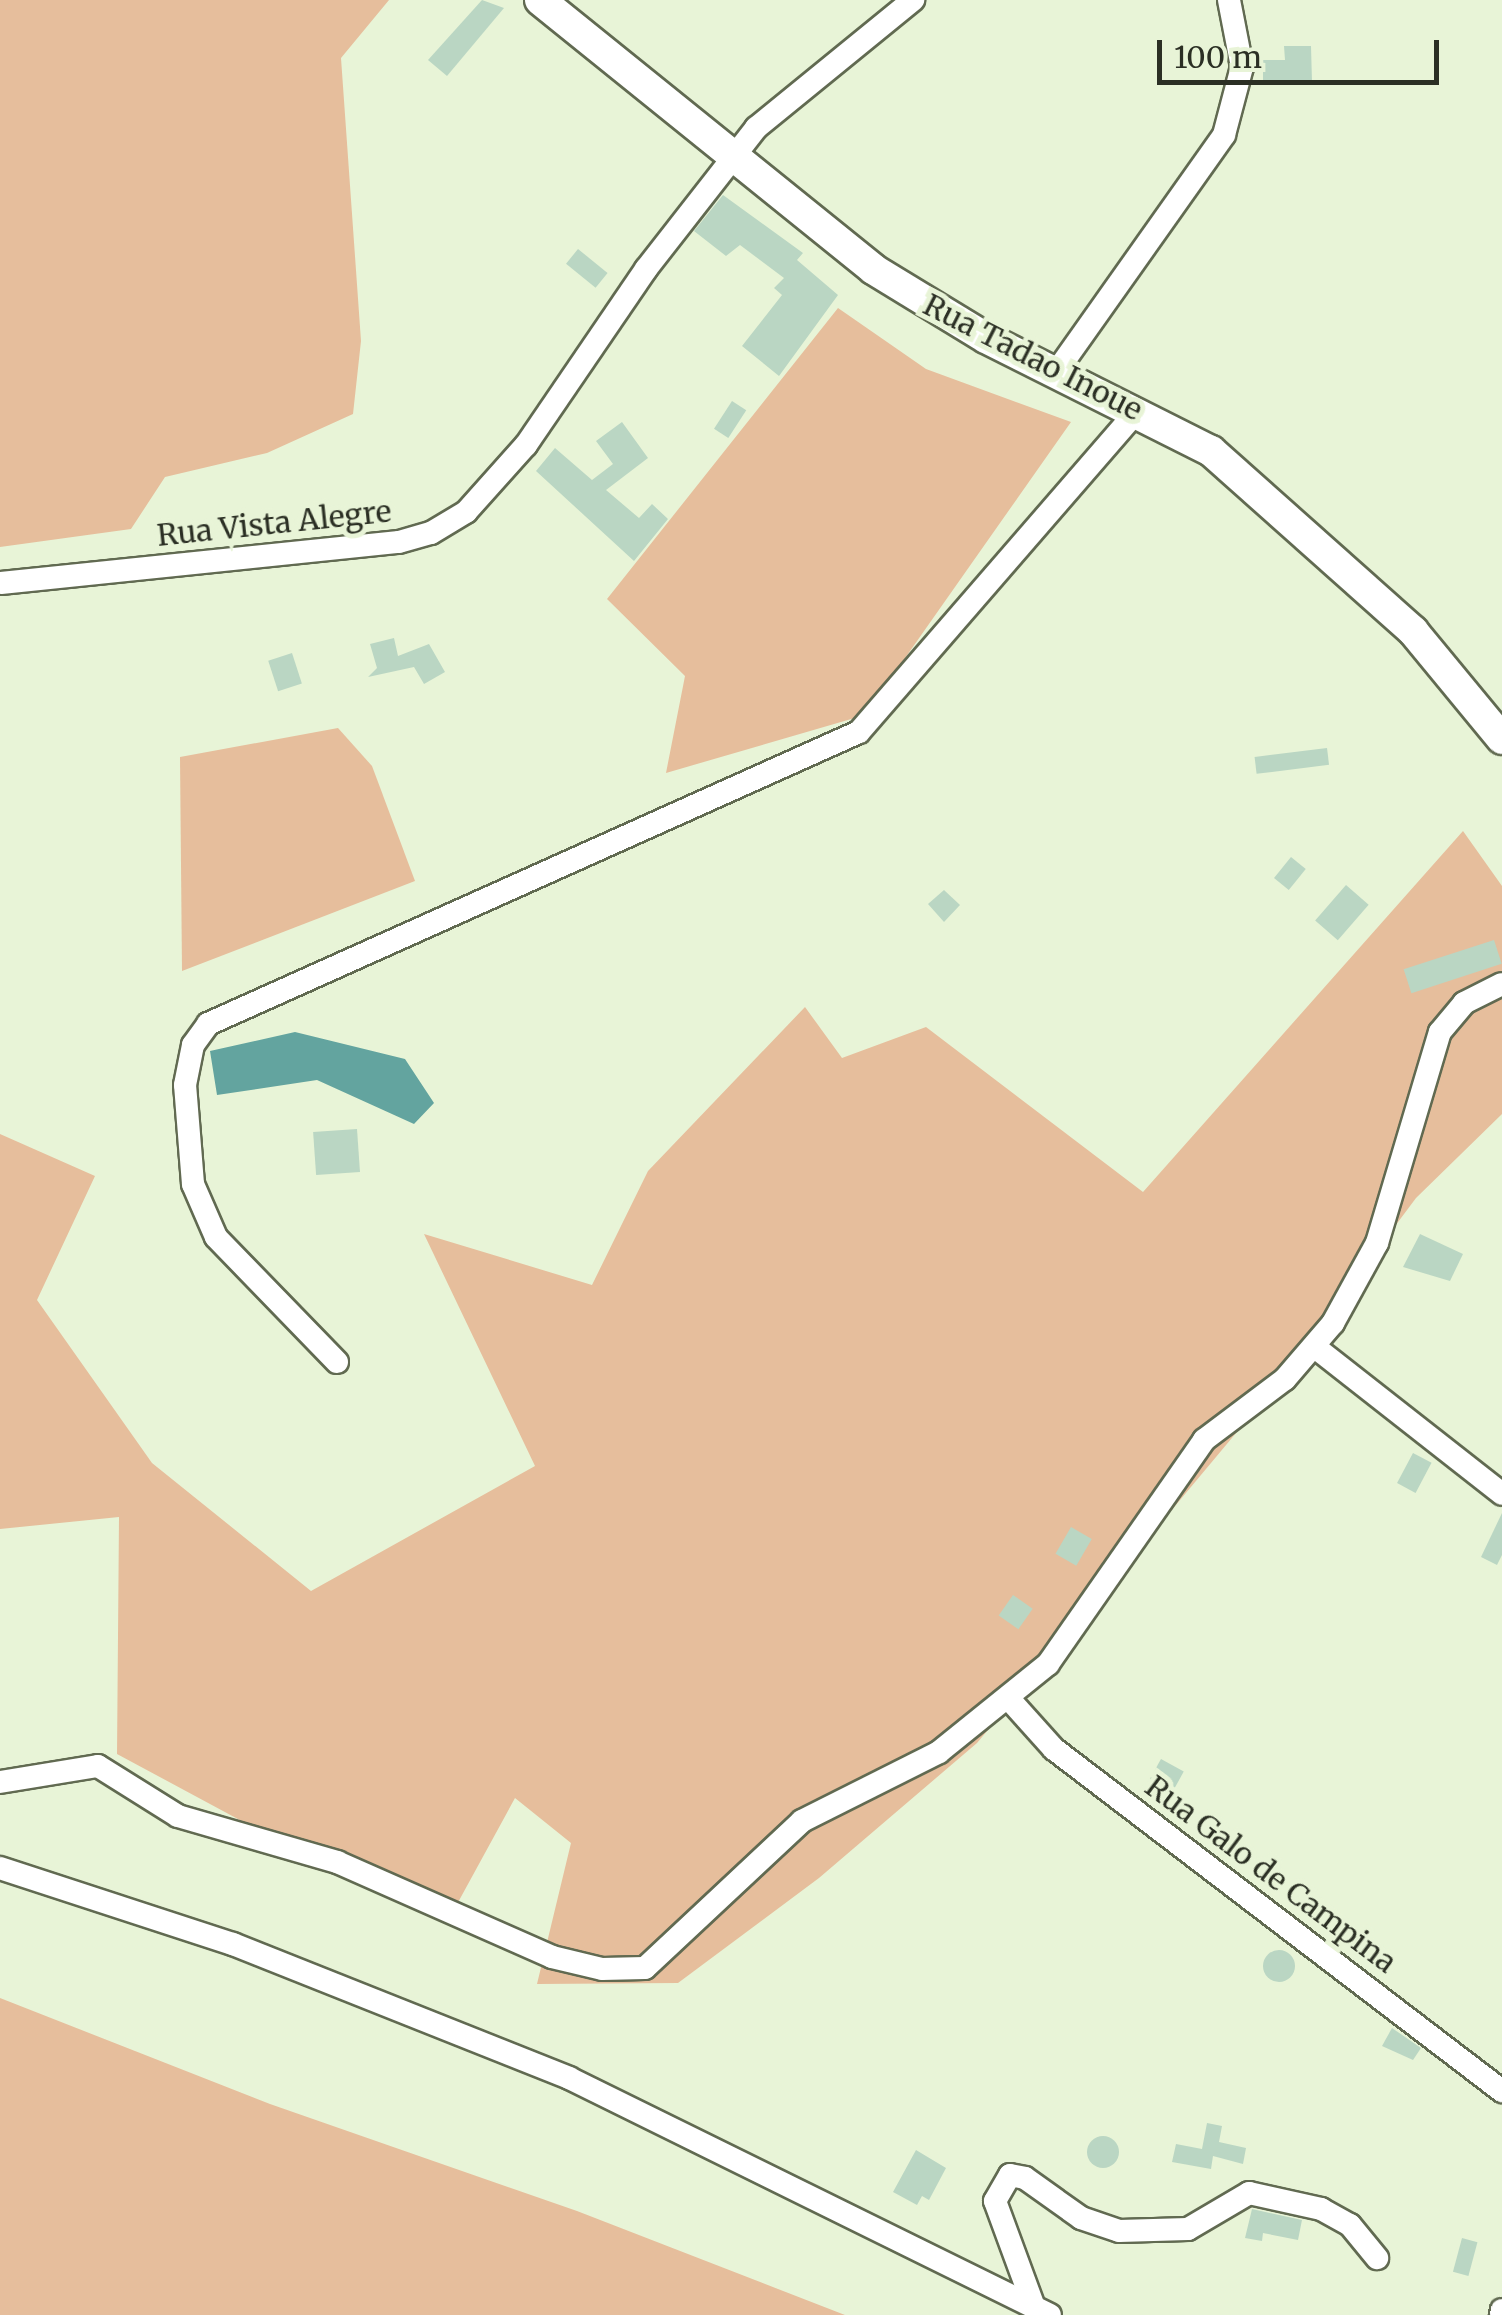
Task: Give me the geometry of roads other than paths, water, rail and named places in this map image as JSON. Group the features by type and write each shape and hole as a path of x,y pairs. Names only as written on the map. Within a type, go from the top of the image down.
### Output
{"street":[{"name":"Rua Tadao Inoue","path":"540,0 730,159 873,270 986,338 1137,411 1210,452 1334,558 1450,671 1502,739"},
{"name":"Rua Vista Alegre","path":"1,582 399,542 431,533 466,512 526,446 756,128 913,0"},
{"path":"1057,371 1224,135 1242,67 1228,0"},
{"path":"337,1362 216,1237 193,1184 185,1085 192,1045 208,1024 859,732 1137,411"},
{"path":"0,1782 98,1766 178,1816 337,1862 552,1958 634,1971 663,1956 802,1822 909,1770 1010,1700 1067,1642 1204,1440 1316,1348 1377,1243 1440,1032 1464,1003 1502,984"},
{"path":"1316,1348 1502,1494"},
{"name":"Rua Galo de Campina","path":"1010,1700 1054,1749 1502,2091"},
{"path":"0,1868 232,1944 569,2078 1042,2311"},
{"path":"1042,2311 995,2201 1010,2175 1025,2178 1081,2218 1148,2234 1199,2225 1249,2193 1267,2197 1338,2216 1377,2258"}],"water":[{"path":"295,1032 405,1059 434,1103 414,1124 317,1080 217,1095 210,1051"}]}
